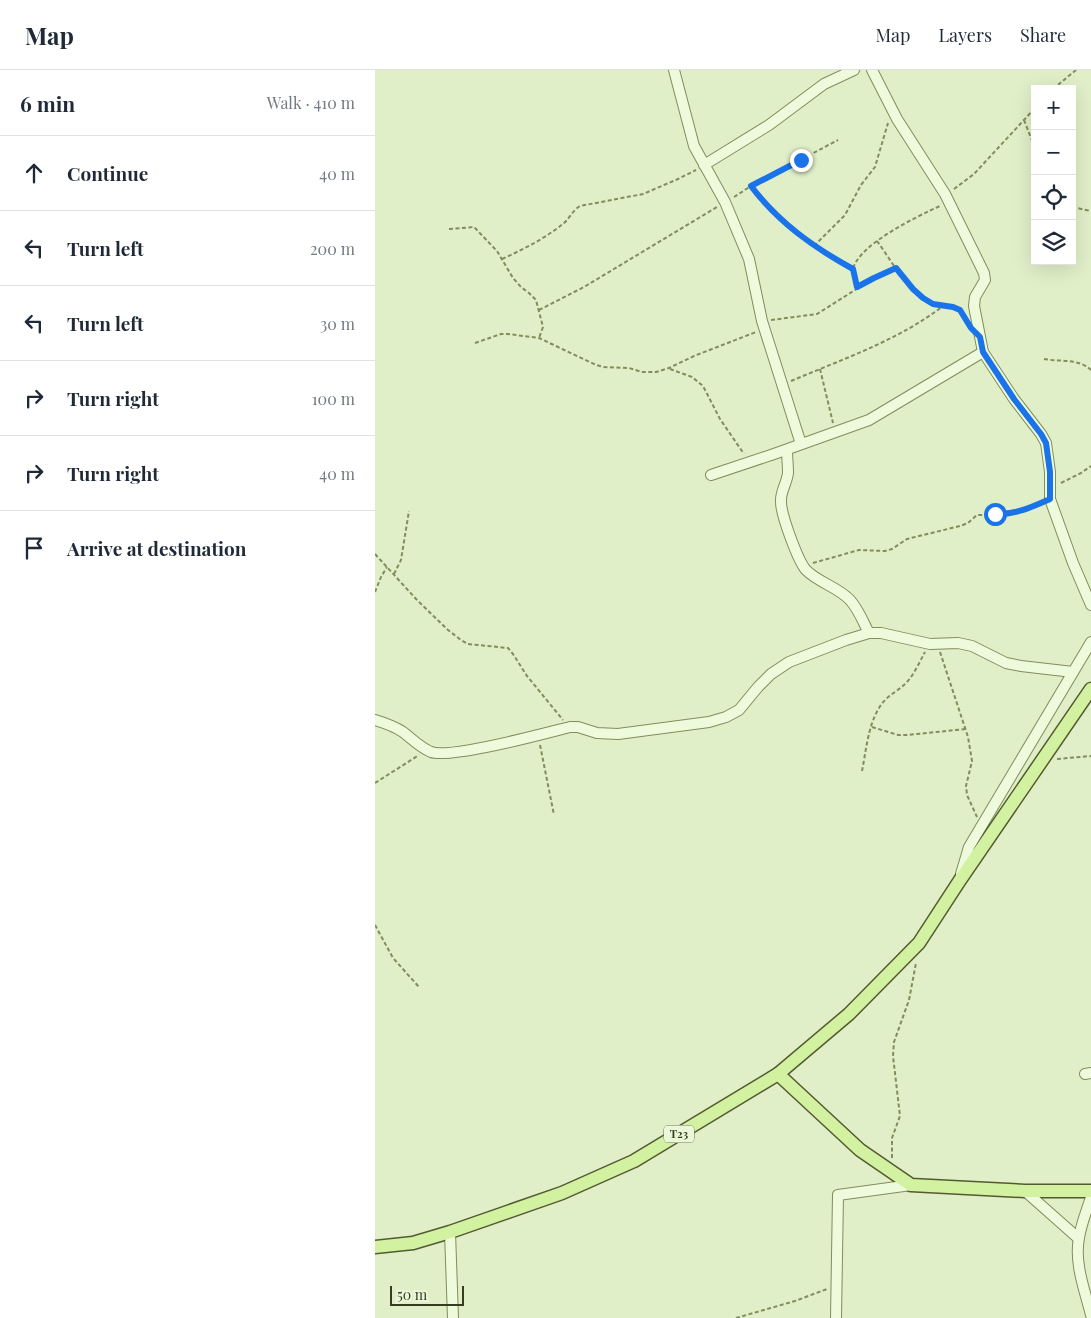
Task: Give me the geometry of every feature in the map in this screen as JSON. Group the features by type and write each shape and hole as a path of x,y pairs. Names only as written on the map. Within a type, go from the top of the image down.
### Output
{"main road":[{"path":"1091,688 959,880 919,943 849,1014 778,1074 860,1150 911,1185 1025,1191 1091,1191"},
{"name":"T23","path":"375,1247 413,1243 562,1192 634,1160 778,1074"}],"street":[{"path":"673,70 694,146 725,202 749,259 764,325 781,385 801,444"},
{"path":"704,165 769,124 825,84 854,70"},
{"path":"872,70 891,108 947,198 984,273 985,280 975,297 974,306 983,352 1046,443 1050,472 1049,494 1070,555 1091,605"},
{"path":"711,475 869,420 983,352"},
{"path":"787,450 788,474 780,501 788,529 804,566 814,576 840,590 850,600 869,633"},
{"path":"375,720 392,726 427,749 437,753 538,735 570,727 578,727 597,733 618,734 709,722 726,718 739,710 771,674 789,662 845,640 869,633 881,633 933,644 957,643 972,646 1006,663 1073,672"},
{"path":"959,880 969,847 1091,642"},
{"path":"836,1318 838,1195 911,1185"},
{"path":"1025,1191 1079,1238"},
{"path":"1091,1197 1079,1238 1079,1268 1091,1315"},
{"path":"449,1232 453,1318"}],"path":[{"path":"1058,85 1076,70"},
{"path":"814,246 845,215 861,185 875,167 891,108"},
{"path":"857,287 853,269 859,258 892,230 947,198 975,174 1031,112"},
{"path":"1024,120 1031,138"},
{"path":"539,310 584,287 663,237 751,186 838,140"},
{"path":"502,259 523,250 555,230 568,220 576,208 580,206 643,194 704,165"},
{"path":"751,186 759,197 789,227 814,246 853,269"},
{"path":"1076,208 1091,211"},
{"path":"449,229 473,227 490,243 513,278 533,297 539,310 543,328 539,338"},
{"path":"877,241 896,268 923,298 933,304 960,310 968,322"},
{"path":"475,342 501,334 539,338 604,367 629,368 648,373 669,368 764,325 817,314 857,287 896,268"},
{"path":"781,385 886,340 926,319 943,306"},
{"path":"1044,359 1077,362 1085,364 1091,370"},
{"path":"669,368 691,377 703,386 720,419 736,440 749,463"},
{"path":"820,369 836,432"},
{"path":"804,566 859,550 885,551 892,549 907,539 968,523 977,515 1016,512 1049,494 1091,466"},
{"path":"394,574 399,568 404,550 409,511"},
{"path":"375,554 417,600 461,640 468,644 508,648 527,676 570,727"},
{"path":"375,592 387,567"},
{"path":"862,772 872,727 879,708 887,697 904,686 911,678 933,644"},
{"path":"933,644 965,729 972,761 966,786 967,795 971,808 981,826"},
{"path":"872,727 898,735 965,729"},
{"path":"538,735 554,815"},
{"path":"375,783 414,760 427,749"},
{"path":"1042,759 1091,756"},
{"path":"375,925 393,958 419,987"},
{"path":"894,1166 891,1150 892,1138 900,1116 893,1056 911,992 919,943"},
{"path":"736,1318 795,1301 836,1285"}],"route":[{"path":"801,160 751,186 759,197 789,227 814,246 853,269 857,287 896,268 923,298 933,304 960,310 971,328 980,337 983,352 1046,443 1049,457 1050,499 1016,512 995,514"}]}
